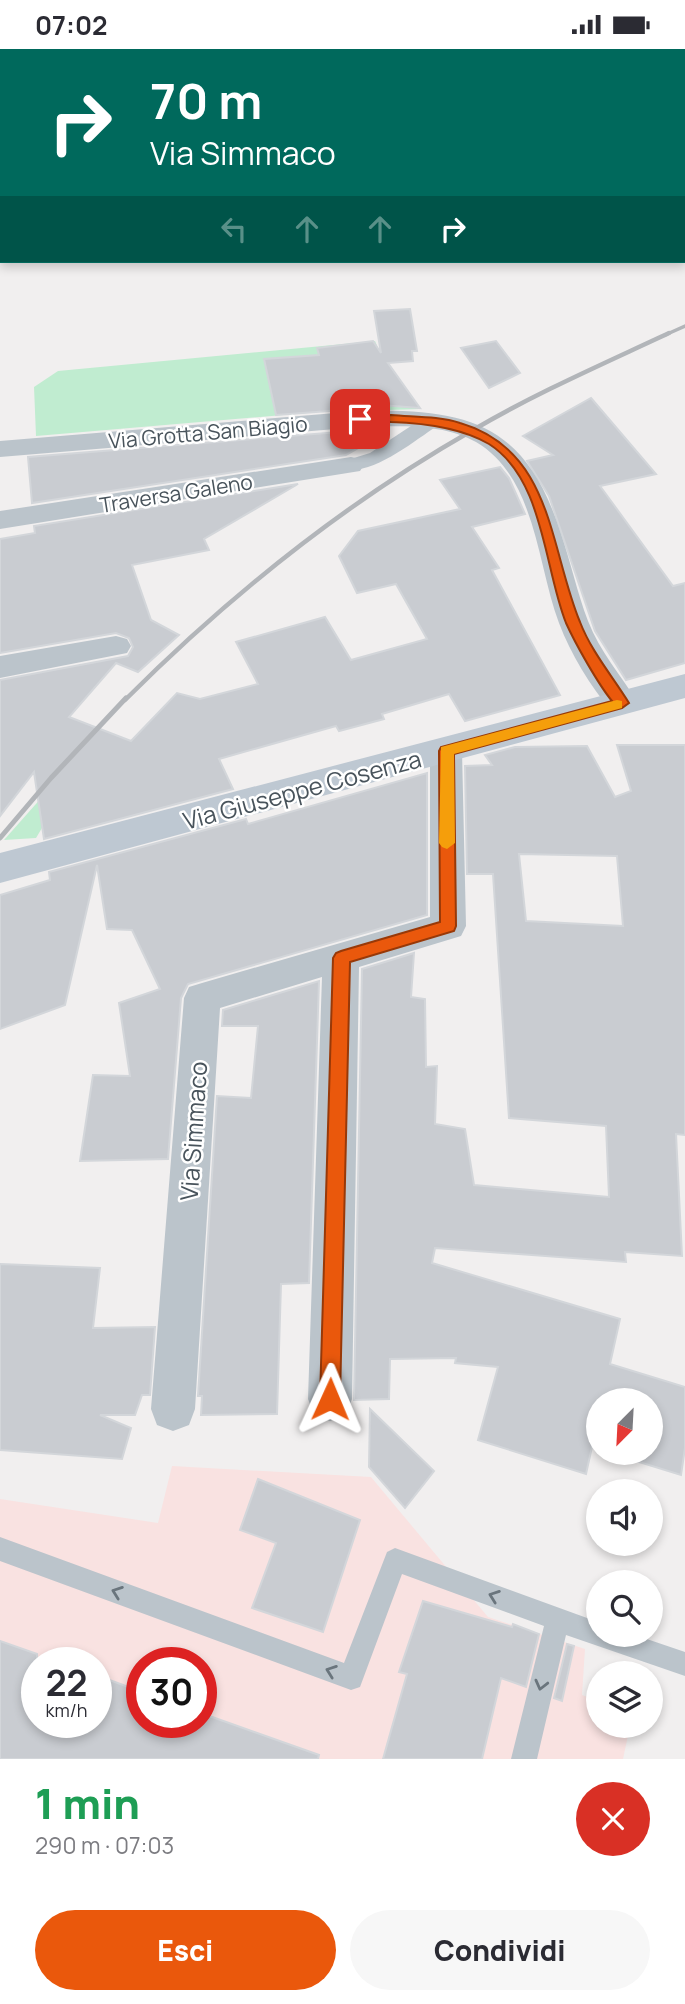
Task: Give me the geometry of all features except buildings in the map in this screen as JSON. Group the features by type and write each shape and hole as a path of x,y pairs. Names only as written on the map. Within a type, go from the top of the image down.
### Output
{"main road":[{"name":"Via Giuseppe Cosenza","path":"0,868 685,686"}],"street":[{"name":"Via Grotta San Biagio","path":"0,449 360,419 391,418 457,425 494,442 520,469 543,515 573,622 622,703"},
{"path":"351,465 377,457 430,422"},
{"name":"Traversa Galeno","path":"0,520 351,465"},
{"path":"0,667 116,646"},
{"name":"Via Simmaco","path":"173,1409 202,998 448,926 446,751"},
{"path":"330,1399 341,958"}],"lane":[{"path":"0,1549 351,1678 395,1560 586,1629"},
{"path":"524,1759 558,1619"},
{"path":"637,1647 685,1664"}],"shaded area":[{"path":"172,1466 371,1477 488,1617 585,1649 582,1695 586,1696 586,1738 627,1738 623,1759 0,1759 0,1499 158,1523"}],"green space":[{"path":"375,341 381,355 421,409 388,410 354,364 317,368 331,411 36,436 34,387 58,371"},
{"path":"43,796 58,801 36,838 4,840"}],"railway":[{"path":"665,335 685,326"},
{"path":"125,700 247,588 379,488 497,416 669,333"},
{"path":"0,838 51,778 126,698"}],"slow traffic":[{"path":"447,843 446,751 617,705"}],"route":[{"path":"330,1399 341,958 448,926 446,751 622,703 573,622 543,515 520,469 494,442 457,425 391,418 360,419"}]}
